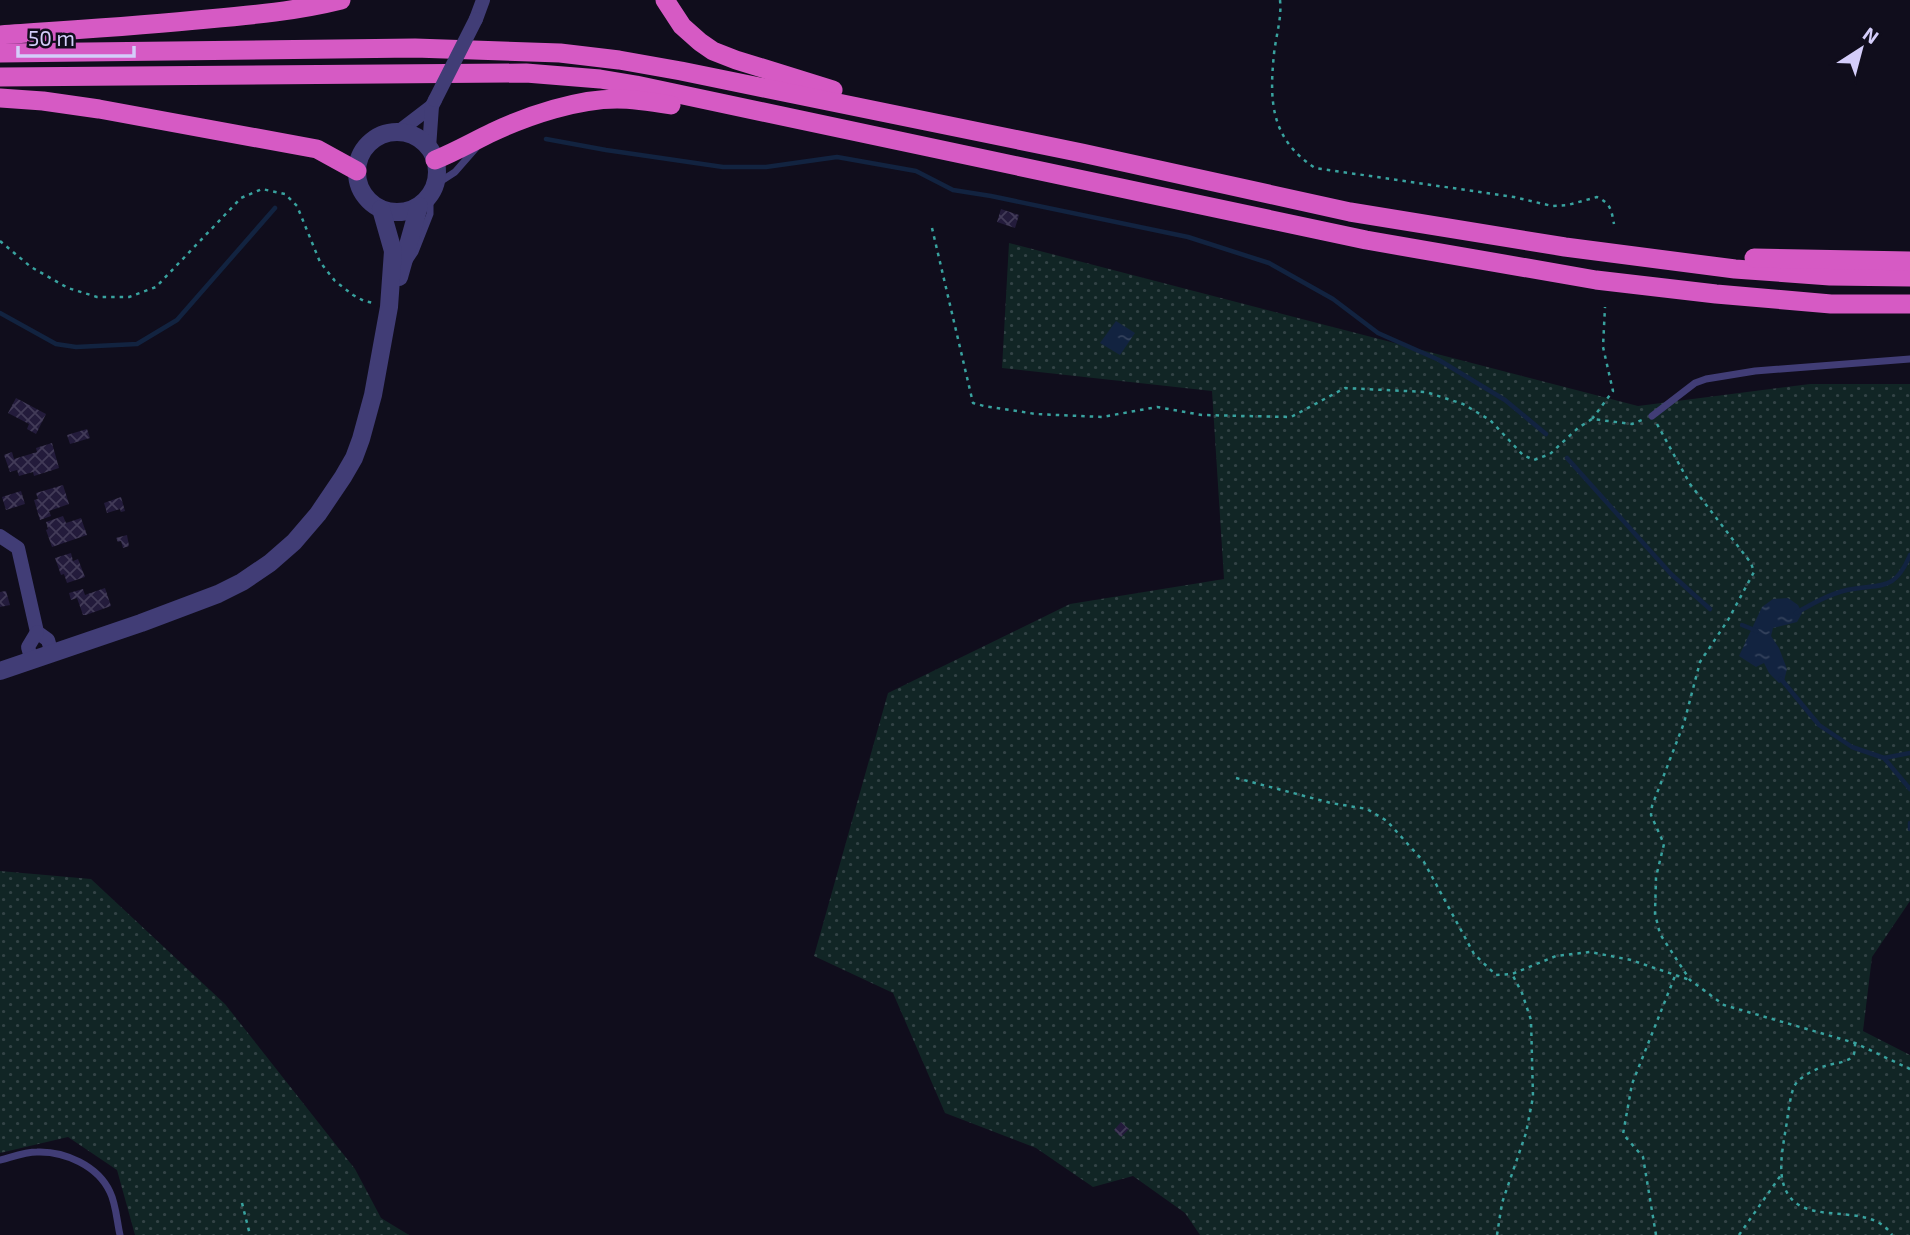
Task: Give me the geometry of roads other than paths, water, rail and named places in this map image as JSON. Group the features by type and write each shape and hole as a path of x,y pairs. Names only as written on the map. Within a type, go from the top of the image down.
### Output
{"highway":[{"path":"0,35 155,25 268,14 311,8 341,0"},
{"path":"666,0 682,26 700,42 713,51 736,60 821,87 1082,153"},
{"path":"0,53 415,48 560,53 681,71 1082,153 1350,212 1630,256 1735,269 1830,276 1910,277"},
{"path":"0,77 526,73 568,76 636,85 1366,240 1596,280 1831,304 1910,304"},
{"path":"0,98 99,109 317,149 357,171"},
{"path":"432,154 561,107 618,99 648,101 958,153"},
{"path":"1630,256 1910,261"}],"street":[{"path":"398,132 433,103 484,0"},
{"path":"389,307 437,173 432,154 433,103"},
{"path":"428,196 407,211 381,209 363,194 357,171 365,148 374,139 386,134 410,134 420,140 432,154"},
{"path":"0,671 218,594 270,563 294,542 318,514 343,478 361,439 373,395 389,307 393,251 381,209"},
{"path":"0,536 18,548 37,632 48,640 52,654"},
{"path":"32,661 28,647 37,632"}],"lane":[{"path":"428,196 495,131"},
{"path":"1652,416 1695,383 1706,379 1755,371 1910,359"},
{"path":"0,1160 35,1151 57,1152 79,1162 100,1177 111,1194 120,1235"}],"water":[{"path":"1116,321 1135,333 1120,355 1100,343"},
{"path":"1788,598 1798,605 1802,613 1797,622 1773,628 1771,636 1787,669 1784,681 1779,683 1764,663 1756,667 1739,656 1762,607 1773,599"}],"waterway":[{"path":"546,139 723,167 766,167 837,157 916,171 953,190 1188,237 1269,263 1333,299 1378,333 1439,360 1505,400 1546,434"},
{"path":"0,313 56,344 76,347 137,344 177,320 275,208"},
{"path":"1567,458 1671,574 1710,609"},
{"path":"1796,613 1840,592 1892,581 1910,555"},
{"path":"1742,625 1757,631"},
{"path":"1781,679 1819,725 1852,747 1884,758 1910,789"},
{"path":"1884,758 1910,753"},
{"path":"1910,823 1910,829"}]}
